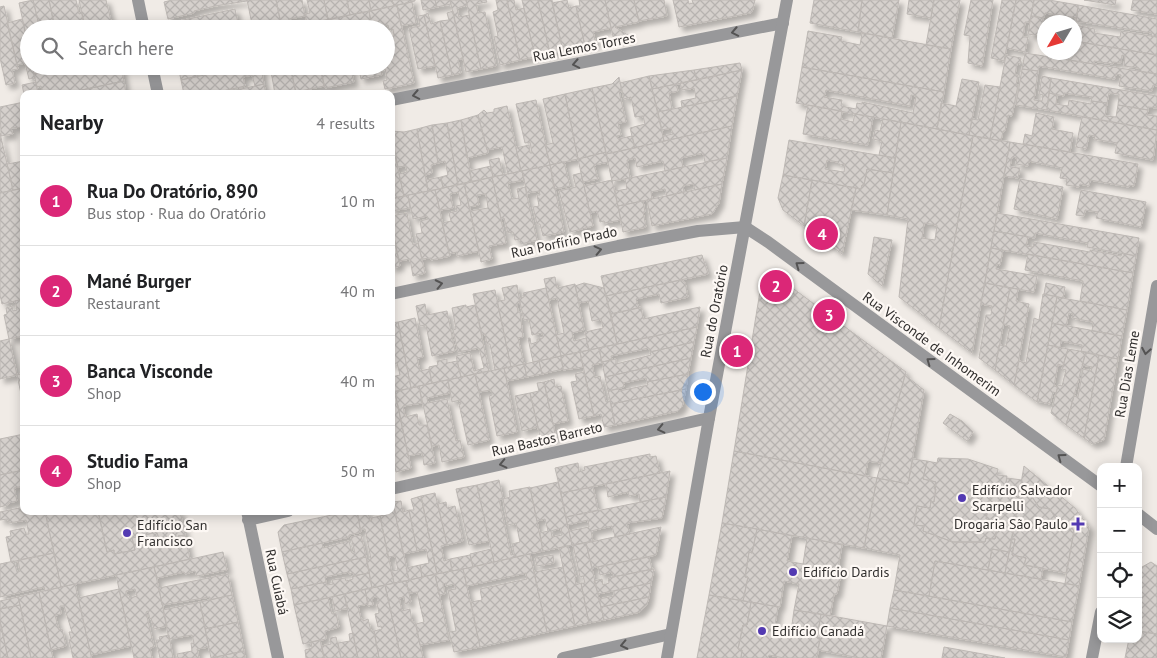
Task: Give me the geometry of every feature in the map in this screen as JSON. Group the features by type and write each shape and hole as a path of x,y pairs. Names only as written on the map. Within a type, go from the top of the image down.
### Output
{"street":[{"path":"138,0 142,20"},
{"name":"Rua do Oratório","path":"667,658 709,418 787,0"},
{"name":"Rua Lemos Torres","path":"395,99 783,23"},
{"path":"154,75 157,90"},
{"name":"Rua Porfírio Prado","path":"395,293 618,246 698,231 745,227"},
{"name":"Rua Visconde de Inhomerim","path":"745,227 1097,483"},
{"name":"Rua Dias Leme","path":"1127,463 1157,286"},
{"name":"Rua Bastos Barreto","path":"395,488 709,418"},
{"name":"Rua Cuiabá","path":"247,516 278,658"},
{"path":"1142,517 1157,529"},
{"path":"1092,658 1097,632"},
{"path":"563,658 671,634"}],"building":[{"path":"33,0 49,0 53,20 38,20"},
{"path":"33,0 38,20 23,20 19,3"},
{"path":"49,0 76,0 79,14 82,13 83,20 53,20"},
{"path":"79,0 106,0 111,20 83,20"},
{"path":"172,0 247,1 215,6 168,19 164,2"},
{"path":"247,0 276,0 280,20 251,20"},
{"path":"276,0 302,0 305,16 280,20"},
{"path":"307,0 324,0 328,20 306,20 305,14 310,13"},
{"path":"324,0 347,0 350,15 328,20"},
{"path":"347,0 369,0 371,11 350,15"},
{"path":"369,0 392,0 394,6 371,11"},
{"path":"392,0 415,0 415,1 394,6"},
{"path":"421,0 435,0 437,7 423,10"},
{"path":"435,0 450,0 451,4 437,7"},
{"path":"450,0 466,0 467,5 457,8 459,17 469,15 481,69 466,72"},
{"path":"466,0 486,0 487,2 476,4 478,13 485,12 496,66 481,69"},
{"path":"496,0 507,0 520,60 500,65 494,37 498,36 493,12 498,10"},
{"path":"507,0 514,0 516,10 524,8 535,57 520,60"},
{"path":"522,0 538,0 550,54 535,57"},
{"path":"538,0 552,0 563,51 550,54"},
{"path":"567,0 569,8 576,6 585,46 563,51 552,3"},
{"path":"579,0 605,0 611,28 593,32 596,44 585,46 576,6 580,6"},
{"path":"605,0 634,0 639,22 615,27 631,37 614,41"},
{"path":"634,0 664,0 667,16 639,21"},
{"path":"673,0 688,0 689,4 693,3 692,0 755,0 752,12 750,13 679,27"},
{"path":"814,0 862,0 858,32 810,23"},
{"path":"862,0 899,0 892,38 858,32"},
{"path":"909,0 934,0 931,18 907,14"},
{"path":"934,0 960,0 951,49 926,45"},
{"path":"971,0 993,0 982,66 968,63 970,36 964,35"},
{"path":"1002,0 1016,0 1004,61 991,58"},
{"path":"1016,0 1034,0 1030,22 1025,22 1023,37 1028,37 1025,52 1007,48"},
{"path":"1034,0 1049,0 1078,5 1077,15 1045,13 1045,15 1037,15 1037,17 1031,16"},
{"path":"1084,0 1116,0 1115,5"},
{"path":"1133,0 1157,0 1157,14 1131,10"},
{"path":"412,2 416,23 401,26 397,5"},
{"path":"397,5 414,83 385,89 383,81 387,80 386,75 395,75 395,20 371,20 369,11"},
{"path":"1078,5 1157,19 1157,37 1151,36 1152,33 1082,22 1082,15 1077,15"},
{"path":"4,6 18,69 12,70 15,83 6,85 0,58 0,7"},
{"path":"235,9 237,20 183,20"},
{"path":"369,11 370,20 340,20 339,17"},
{"path":"453,11 463,58 458,60 461,73 452,75 440,21 449,20 447,13"},
{"path":"428,13 431,24 440,21 452,75 438,78 424,15"},
{"path":"424,15 435,66 418,69 409,28 420,26 418,16"},
{"path":"1031,16 1037,17 1037,36 1028,34"},
{"path":"339,17 340,20 325,20"},
{"path":"22,19 20,20 20,64 17,65 7,23"},
{"path":"1082,26 1095,29 1094,33 1120,37 1121,31 1157,37 1157,55 1082,42"},
{"path":"808,31 842,37 841,41 860,45 862,33 951,49 944,92 802,67"},
{"path":"1082,42 1157,55 1157,74 1138,71 1139,68 1124,66 1125,56 1122,55 1121,63 1113,62 1113,64 1094,61 1094,64 1069,60 1082,60"},
{"path":"1025,53 1037,55 1037,60 1069,60 1157,74 1157,86 1153,85 1152,91 1119,86 1121,75 1116,74 1115,79 1039,66 1038,71 1022,69"},
{"path":"1006,55 1021,58 1020,64 1017,63 1015,75 1018,75 1016,85 1018,85 1012,116 1008,115 1001,141 990,139"},
{"path":"740,63 742,70 697,80 694,70"},
{"path":"802,67 944,92 937,129 796,103","holes":["826,90 910,106 911,95 916,96 913,113 862,102 862,104 857,103 856,109 841,106 842,100 824,97"]},
{"path":"1022,69 1038,71 1034,100 1042,101 1043,95 1039,94 1042,76 1051,78 1047,110 1016,105"},
{"path":"694,70 697,80 652,89 649,76"},
{"path":"742,70 737,96 682,107 681,101 696,98 694,88 682,90 680,83"},
{"path":"28,75 34,75 35,78 29,79"},
{"path":"34,75 123,75 124,81 82,90 42,90 41,86 37,87"},
{"path":"180,75 198,75 198,76 181,80"},
{"path":"205,75 252,75 243,77 245,86 227,90 183,90 181,80"},
{"path":"252,75 262,75 264,84 255,86"},
{"path":"272,75 292,75 295,90 274,90"},
{"path":"292,75 322,75 324,86 296,90"},
{"path":"322,75 352,75 354,82 325,88"},
{"path":"360,75 382,75 361,79"},
{"path":"649,76 664,141 635,148 630,128 645,124 643,116 635,117 631,97 624,99 620,83"},
{"path":"619,77 622,91 619,91 626,122 618,123 621,135 617,136 618,139 632,136 635,148 606,154 592,88 612,84"},
{"path":"1051,78 1157,96 1157,108 1148,107 1148,110 1118,105 1119,94 1109,93 1107,103 1091,101 1092,97 1064,93 1064,96 1049,93"},
{"path":"962,79 979,82 969,135 937,129 941,103 956,106"},
{"path":"124,81 125,90 82,90"},
{"path":"36,82 37,90 23,90 22,85"},
{"path":"264,84 265,90 237,90"},
{"path":"676,84 678,91 669,93 672,109 658,112 652,89"},
{"path":"985,85 1000,87 990,139 969,135 972,119 978,120"},
{"path":"592,88 606,152 578,159 565,94"},
{"path":"1049,93 1057,95 1056,104 1068,106 1069,100 1091,104 1091,101 1107,103 1105,116 1116,117 1118,105 1148,110 1147,115 1157,116 1157,130 1047,110"},
{"path":"565,94 578,159 550,165 545,145 553,143 543,99"},
{"path":"737,96 732,126 664,141 663,136 673,134 671,128 662,130 658,112"},
{"path":"536,100 550,165 521,171 516,148 529,145 530,153 532,153 530,142 525,143 516,104"},
{"path":"20,103 20,127 11,128 13,134 1,136 0,107"},
{"path":"808,105 842,111 841,119 853,122 855,114 873,117 868,145 803,134"},
{"path":"507,106 521,171 508,174 502,147 487,150 478,115 484,110 487,113 494,112 494,109"},
{"path":"1036,113 1054,117 1052,129 1073,133 1070,152 1023,144 1025,134 1032,136"},
{"path":"478,115 488,153 467,158 461,120"},
{"path":"1082,117 1157,130 1153,160 1115,153 1117,143 1094,139 1095,136 1089,135 1086,149 1076,147"},
{"path":"883,119 901,122 895,158 879,155 882,141 873,139 875,130 880,131"},
{"path":"461,120 472,182 458,185 447,123"},
{"path":"901,122 973,136 939,328 899,297 908,219 887,215","holes":["924,223 937,225 935,240 922,238"]},
{"path":"447,123 458,185 443,188 441,177 448,175 445,161 438,163 432,125"},
{"path":"432,125 438,163 431,165 432,173 425,175 417,129"},
{"path":"732,126 727,158 705,162 703,153 681,158 683,167 665,171 663,161 637,167 635,158 627,160 630,178 612,181 606,154"},
{"path":"417,129 428,191 404,196 399,174 407,172 406,166 398,167 395,152 395,131 404,132"},
{"path":"0,133 13,190 0,193"},
{"path":"973,136 1010,142 972,353 939,328"},
{"path":"789,140 895,158 893,173 867,169 864,185 862,185 861,189 783,175","holes":["827,160 838,162 840,165 845,164 844,172 825,169"]},
{"path":"1010,142 1138,164 1134,186 1129,185 1129,187 1090,180 1089,186 1080,184 1079,187 1066,185 1067,179 1060,178 1062,168 1029,161 1028,166 1016,164 1017,158 1012,157 1010,167 1020,168 1018,178 1004,176"},
{"path":"606,152 608,162 594,165 598,179 583,182 578,159"},
{"path":"395,156 404,196 395,198"},
{"path":"499,158 503,175 493,177 489,160"},
{"path":"727,158 722,184 695,190 693,184 683,186 684,192 667,196 665,189 651,192 652,199 618,206 615,191 627,189 625,179"},
{"path":"20,162 20,189 13,190 7,164"},
{"path":"564,162 570,186 554,189 550,165"},
{"path":"550,165 564,232 543,236 540,224 537,224 533,207 539,206 537,195 540,195 539,191 527,193 522,171"},
{"path":"491,166 493,177 472,182 469,171"},
{"path":"867,169 893,173 887,215 851,210 856,188 861,189 862,185 864,185"},
{"path":"522,171 524,180 508,183 512,199 519,198 517,189 525,187 537,240 521,244 520,239 515,240 513,232 508,233 504,218 501,218 492,177"},
{"path":"581,173 593,226 570,232 559,191 576,187 573,175"},
{"path":"783,175 812,180 804,226 783,210 778,198"},
{"path":"441,177 443,188 428,191 426,180"},
{"path":"492,177 506,243 489,246 492,259 481,262 470,211 488,208 486,194 477,195 479,205 469,207 464,183"},
{"path":"1020,179 1063,187 1057,219 1014,209"},
{"path":"612,180 621,220 600,222 597,211 590,213 584,186"},
{"path":"812,180 856,188 842,254 804,226"},
{"path":"464,183 479,251 457,256 457,252 449,254 442,223 451,221 449,213 457,211 456,206 461,205 458,192 450,194 453,208 440,210 435,190"},
{"path":"722,184 719,203 712,214 652,226 647,200"},
{"path":"20,189 20,300 2,304 0,295 0,193"},
{"path":"435,190 450,256 431,260 431,258 422,259 416,234 422,233 420,221 428,219 427,216 413,219 408,195"},
{"path":"1081,190 1146,202 1141,227 1096,218 1098,212 1085,210 1084,216 1076,215"},
{"path":"408,195 410,208 395,210 395,198"},
{"path":"643,201 646,227 623,232 618,206"},
{"path":"407,213 413,245 418,243 425,273 413,276 410,259 399,261 395,242 395,215"},
{"path":"997,213 1139,238 1136,256 1087,247 1088,243 1035,233 1035,238 994,231"},
{"path":"994,231 1028,237 1026,246 1033,247 1034,242 1090,252 1090,250 1121,256 1122,253 1136,256 1133,273 991,248"},
{"path":"874,237 892,240 882,286 868,274"},
{"path":"395,242 400,266 395,267"},
{"path":"991,248 1003,250 1000,265 997,264 996,269 1037,276 1034,292 985,283"},
{"path":"1028,254 1133,273 1127,310 1080,301 1083,281 1025,270"},
{"path":"702,255 708,274 606,296 601,276"},
{"path":"775,275 906,372 881,463 868,461 865,476 734,451 762,279"},
{"path":"555,277 557,288 575,284 584,330 572,333 574,341 586,338 589,350 561,356 556,335 564,333 557,298 549,300 544,279"},
{"path":"681,280 685,282 688,297 661,303 659,294 636,299 639,308 611,314 606,296"},
{"path":"584,283 604,288 617,344 589,350 585,332 603,328 601,319 592,321 588,301 579,303 575,286"},
{"path":"985,283 1010,288 995,370 979,358 986,315 991,315 992,306 981,304"},
{"path":"1046,283 1065,287 1063,298 1044,294"},
{"path":"517,285 520,303 517,304 518,312 520,312 523,337 518,338 524,364 511,367 497,301 505,300 502,288"},
{"path":"546,288 561,356 533,362 528,338 530,338 531,344 537,342 537,339 543,338 542,333 532,335 529,319 524,320 519,298 524,297 523,293"},
{"path":"1010,288 1018,289 1016,301 1029,304 1014,385 995,370 999,345 1006,346 1010,326 1003,324"},
{"path":"495,290 511,367 495,370 490,344 487,344 485,334 482,335 473,294"},
{"path":"1043,294 1057,297 1037,402 1014,385 1019,361 1026,363 1034,318 1039,320"},
{"path":"1057,297 1127,310 1122,336 1092,331 1093,322 1072,318 1073,314 1069,313 1066,326 1052,323"},
{"path":"20,300 20,337 9,339 4,315 7,314 6,308 12,306 13,311 17,310 15,301"},
{"path":"425,304 427,315 447,311 455,351 432,356 426,325 420,326 416,306"},
{"path":"466,305 466,307 475,305 489,371 461,377 456,356 470,353 474,371 484,368 479,348 458,352 453,330 456,329 452,308"},
{"path":"641,307 643,319 700,307 697,327 617,344 611,314"},
{"path":"415,318 423,357 417,358 420,371 429,369 432,383 411,388 398,322"},
{"path":"395,322 398,322 411,388 395,391 395,376 400,375 397,363 395,363"},
{"path":"1052,323 1122,336 1118,359 1081,352 1082,345 1061,341 1060,348 1048,345"},
{"path":"697,327 694,342 650,352 649,348 611,356 612,360 602,362 599,348"},
{"path":"9,339 17,375 0,379 0,341"},
{"path":"694,342 691,358 605,377 602,362 616,359 616,364 651,355 650,352"},
{"path":"1048,345 1068,349 1063,366 1058,364 1054,386 1058,387 1056,393 1053,392 1050,404 1037,401"},
{"path":"599,348 602,363 592,365 595,378 600,376 606,402 610,401 615,425 604,427 601,414 594,416 580,352"},
{"path":"1068,349 1086,352 1066,425 1051,413 1058,385 1062,386 1066,370 1062,369"},
{"path":"580,352 583,367 563,370 561,356"},
{"path":"1086,352 1099,355 1084,438 1066,425 1074,396 1078,397 1083,369 1091,371 1092,367 1082,365"},
{"path":"1099,355 1118,359 1104,440 1092,444 1084,438"},
{"path":"561,356 563,369 542,374 539,361"},
{"path":"691,358 688,374 647,382 646,378 623,383 624,387 608,391 605,377"},
{"path":"447,359 447,363 457,361 461,377 432,383 429,367 438,365 437,361"},
{"path":"539,361 542,374 527,377 524,364"},
{"path":"524,364 527,377 507,381 504,368"},
{"path":"504,368 517,432 497,436 489,396 492,395 491,390 479,392 475,374"},
{"path":"584,372 594,416 579,419 571,382 577,381 575,374"},
{"path":"20,374 20,389 17,375"},
{"path":"475,374 489,440 468,445 459,404 461,404 460,400 452,402 448,380"},
{"path":"688,374 686,389 611,404 608,391 618,389 619,391 648,385 647,382"},
{"path":"905,375 924,390 908,484 877,478"},
{"path":"554,379 555,387 561,386 568,421 553,424 544,382"},
{"path":"448,380 450,393 427,398 428,403 447,399 456,441 460,440 464,457 442,462 439,445 432,446 419,386"},
{"path":"544,382 556,438 541,441 530,393 539,391 537,383"},
{"path":"419,386 422,403 403,406 405,417 417,414 419,425 427,425 435,463 424,465 422,453 408,456 395,392"},
{"path":"686,389 682,407 678,411 615,425 611,404"},
{"path":"395,392 411,468 396,472 395,467"},
{"path":"530,393 538,427 522,431 515,396"},
{"path":"950,414 962,421 973,432 967,441 943,423"},
{"path":"20,435 20,471 0,475 0,439"},
{"path":"734,451 877,478 864,548 722,523"},
{"path":"650,454 650,457 656,456 660,473 561,493 555,468 578,463 579,472 585,470 584,467"},
{"name":"Edifício Salvador Scarpelli","path":"938,458 968,459 998,469 997,475 1007,476 1004,494 991,492 986,519 998,521 995,539 986,538 985,542 953,542 923,531 924,526 914,525 917,506 930,508 931,501 934,502 936,482 923,479 927,461 937,463"},
{"path":"913,459 927,461 923,479 936,482 934,502 931,501 930,508 917,506 914,525 924,526 923,531 953,542 985,542 986,538 995,539 998,521 986,519 991,492 1004,494 1007,478 1022,480 1009,552 992,549 988,570 935,561 929,596 894,590 900,555 864,548 877,478 908,484"},
{"name":"Drogaria São Paulo","path":"1024,466 1075,508 1089,527 1079,586 1065,583 1074,531 1067,521 1056,519 1050,509 1039,507 1032,497 1019,495"},
{"path":"20,471 20,487 14,488 17,501 0,507 0,475"},
{"path":"670,471 666,497 640,502 639,494 629,496 628,492 608,497 606,484"},
{"path":"499,480 503,499 499,499 511,555 514,554 515,557 494,562 477,485"},
{"path":"558,482 572,545 543,551 540,533 548,531 545,519 537,521 530,488","holes":["561,528 562,535 552,537 551,531"]},
{"path":"477,485 489,541 469,545 456,489"},
{"path":"530,487 543,551 515,557 512,544 520,542 516,523 508,525 503,499 510,497 509,491"},
{"path":"593,487 598,510 566,517 561,493"},
{"path":"435,493 447,545 441,546 444,561 450,559 452,571 437,574 421,496"},
{"path":"1019,495 1032,497 1039,507 1050,509 1056,519 1067,521 1074,531 1066,573 1024,565 1026,558 1012,555 1015,539 1012,539"},
{"path":"421,496 437,574 422,577 420,565 429,563 426,549 417,551 409,510 414,510 411,499"},
{"path":"666,497 662,518 627,523 630,534 615,537 612,526 591,531 593,541 572,545 569,531 589,527 588,520 567,525 566,517"},
{"path":"401,501 403,512 409,510 417,551 403,554 395,512 395,502"},
{"path":"446,502 447,508 455,506 463,541 447,545 438,504"},
{"path":"20,508 20,515 46,515 54,553 11,562 6,537 11,536 10,531 24,528 26,534 29,534 26,520 9,523 8,519 0,520 0,512"},
{"path":"395,512 409,580 394,583 391,571 398,570 395,556 388,557 380,516 395,515"},
{"path":"46,515 99,515 107,552 114,550 114,554 135,550 132,538 157,532 160,545 179,541 178,536 185,535 190,559 61,587"},
{"name":"Edifício San Francisco","path":"99,515 181,515 185,535 178,536 179,541 160,545 157,532 132,538 135,550 114,554 114,550 107,552"},
{"path":"332,515 358,515 361,532 349,535 349,537 282,552 278,532 284,525"},
{"path":"358,515 369,515 370,521 372,520 371,518 380,516 394,583 372,588 367,560 371,559 365,529 360,529"},
{"path":"722,523 757,529 752,553 749,552 745,577 748,577 743,601 709,595"},
{"path":"661,527 656,555 592,568 586,543"},
{"name":"Edifício Dardis","path":"757,529 792,536 787,561 803,564 807,538 842,545 838,568 842,568 830,616 794,610 799,584 784,581 780,607 743,601 748,577 745,577 749,552 752,553"},
{"path":"361,535 366,557 287,574 282,552 322,543 323,548 349,541 352,553 355,553 351,537"},
{"path":"1012,539 1015,539 1012,555 1026,558 1024,565 1043,568 1041,579 1005,573"},
{"path":"586,543 604,620 589,623 581,583 585,583 583,576 580,577 573,545"},
{"path":"568,546 576,577 576,585 581,583 589,623 575,626 559,548"},
{"path":"491,549 494,562 473,567 470,554"},
{"path":"992,549 1009,552 1005,573 988,570"},
{"path":"223,552 227,570 197,576 195,571 185,574 184,572 157,578 154,567"},
{"path":"54,553 61,587 45,591 44,587 0,597 0,564 14,561 17,572 20,571 18,560"},
{"path":"530,554 547,632 480,647 471,602 482,600 480,589 527,579 526,573 467,586 463,569"},
{"path":"470,555 473,567 452,571 450,559"},
{"path":"553,555 554,563 537,566 535,558"},
{"path":"366,557 369,573 354,576 354,573 349,574 349,572 325,577 326,582 291,589 287,574"},
{"path":"649,557 652,569 613,577 612,572 600,575 598,567"},
{"path":"935,561 1079,586 1072,622 929,596"},
{"path":"1151,562 1157,566 1157,634 1142,632 1142,567"},
{"path":"420,565 422,577 409,580 406,568"},
{"path":"154,567 167,626 154,629 148,611 146,612 154,647 150,648 152,658 134,658 116,575","holes":["135,589 137,596 130,598 129,595 126,595 126,591"]},
{"path":"563,567 575,626 547,632 534,572"},
{"path":"463,569 480,647 454,652 449,632 456,631 448,590 456,589 454,584 446,586 446,583 443,584 445,594 439,595 435,574"},
{"path":"654,569 651,583 598,594 594,581 602,579 603,585 609,583 608,578"},
{"path":"369,573 372,588 294,605 291,589 326,582 327,585 333,584 332,580 345,578 346,581 353,579 352,576"},
{"path":"228,574 232,595 210,600 210,597 162,605 159,588"},
{"path":"435,574 449,640 420,645 416,624 424,622 417,592 409,593 406,581"},
{"path":"406,581 411,602 405,604 404,597 399,598 402,611 410,609 423,658 401,658 385,585"},
{"path":"651,583 649,597 601,607 599,599 614,596 614,591"},
{"path":"75,584 91,658 73,658 69,640 71,639 69,632 72,632 64,606 60,606 61,614 55,615 59,630 62,629 66,646 51,650 39,592"},
{"path":"385,585 401,658 379,658 374,631 382,629 381,626 378,627 375,614 379,613 377,604 379,603 377,597 372,598 373,605 368,606 365,589"},
{"path":"119,589 131,646 91,655 78,598"},
{"path":"365,589 368,604 358,606 361,619 363,621 368,619 371,631 374,631 379,658 358,658 344,594"},
{"path":"894,590 1072,622 1069,640 890,608"},
{"path":"39,592 53,658 31,658 18,597"},
{"path":"344,594 348,608 335,611 332,597"},
{"path":"232,595 238,622 205,629 200,602"},
{"path":"709,595 751,602 747,625 743,625 738,649 742,650 741,658 697,658"},
{"path":"18,597 20,605 0,609 0,601"},
{"path":"649,597 647,604 640,612 604,620 601,607"},
{"path":"328,598 332,614 336,613 339,627 325,631 326,639 303,644 294,605"},
{"path":"200,602 209,647 197,649 199,658 178,658 177,654 192,651 191,643 194,643 192,635 169,639 163,610"},
{"name":"Edifício Canadá","path":"751,602 778,607 774,630 791,632 794,610 821,614 817,638 820,638 817,658 784,658 769,655 768,658 741,658 742,650 738,649 743,625 747,625"},
{"path":"20,605 31,658 8,658 0,621 0,609"},
{"path":"890,608 1069,640 1066,657 887,626"},
{"path":"821,614 887,626 881,658 860,658 818,650 820,638 817,638"},
{"path":"0,621 8,658 0,658"},
{"path":"238,622 244,651 211,658 205,629"},
{"path":"1142,632 1157,634 1157,658 1125,658 1128,643 1142,643"},
{"path":"353,633 358,658 341,658 338,643 350,641 349,634"},
{"path":"169,635 173,658 160,658 156,640 160,640 159,637"},
{"path":"336,637 341,658 324,658 322,646 331,644 330,638"},
{"path":"320,640 324,658 306,658 305,650 312,648 311,642"},
{"path":"944,647 1005,658 942,658"},
{"path":"244,651 245,658 211,658"}],"place":[{"name":"Studio Fama","path":"822,234"},
{"name":"Mané Burger","path":"776,286"},
{"name":"Banca Visconde","path":"829,315"},
{"name":"Rua Do Oratório, 890","path":"737,351"},
{"name":"Edifício Salvador Scarpelli","path":"962,498"},
{"name":"Drogaria São Paulo","path":"1078,524"},
{"name":"Edifício San Francisco","path":"127,533"},
{"name":"Edifício Dardis","path":"793,572"},
{"name":"Edifício Canadá","path":"762,631"}]}
